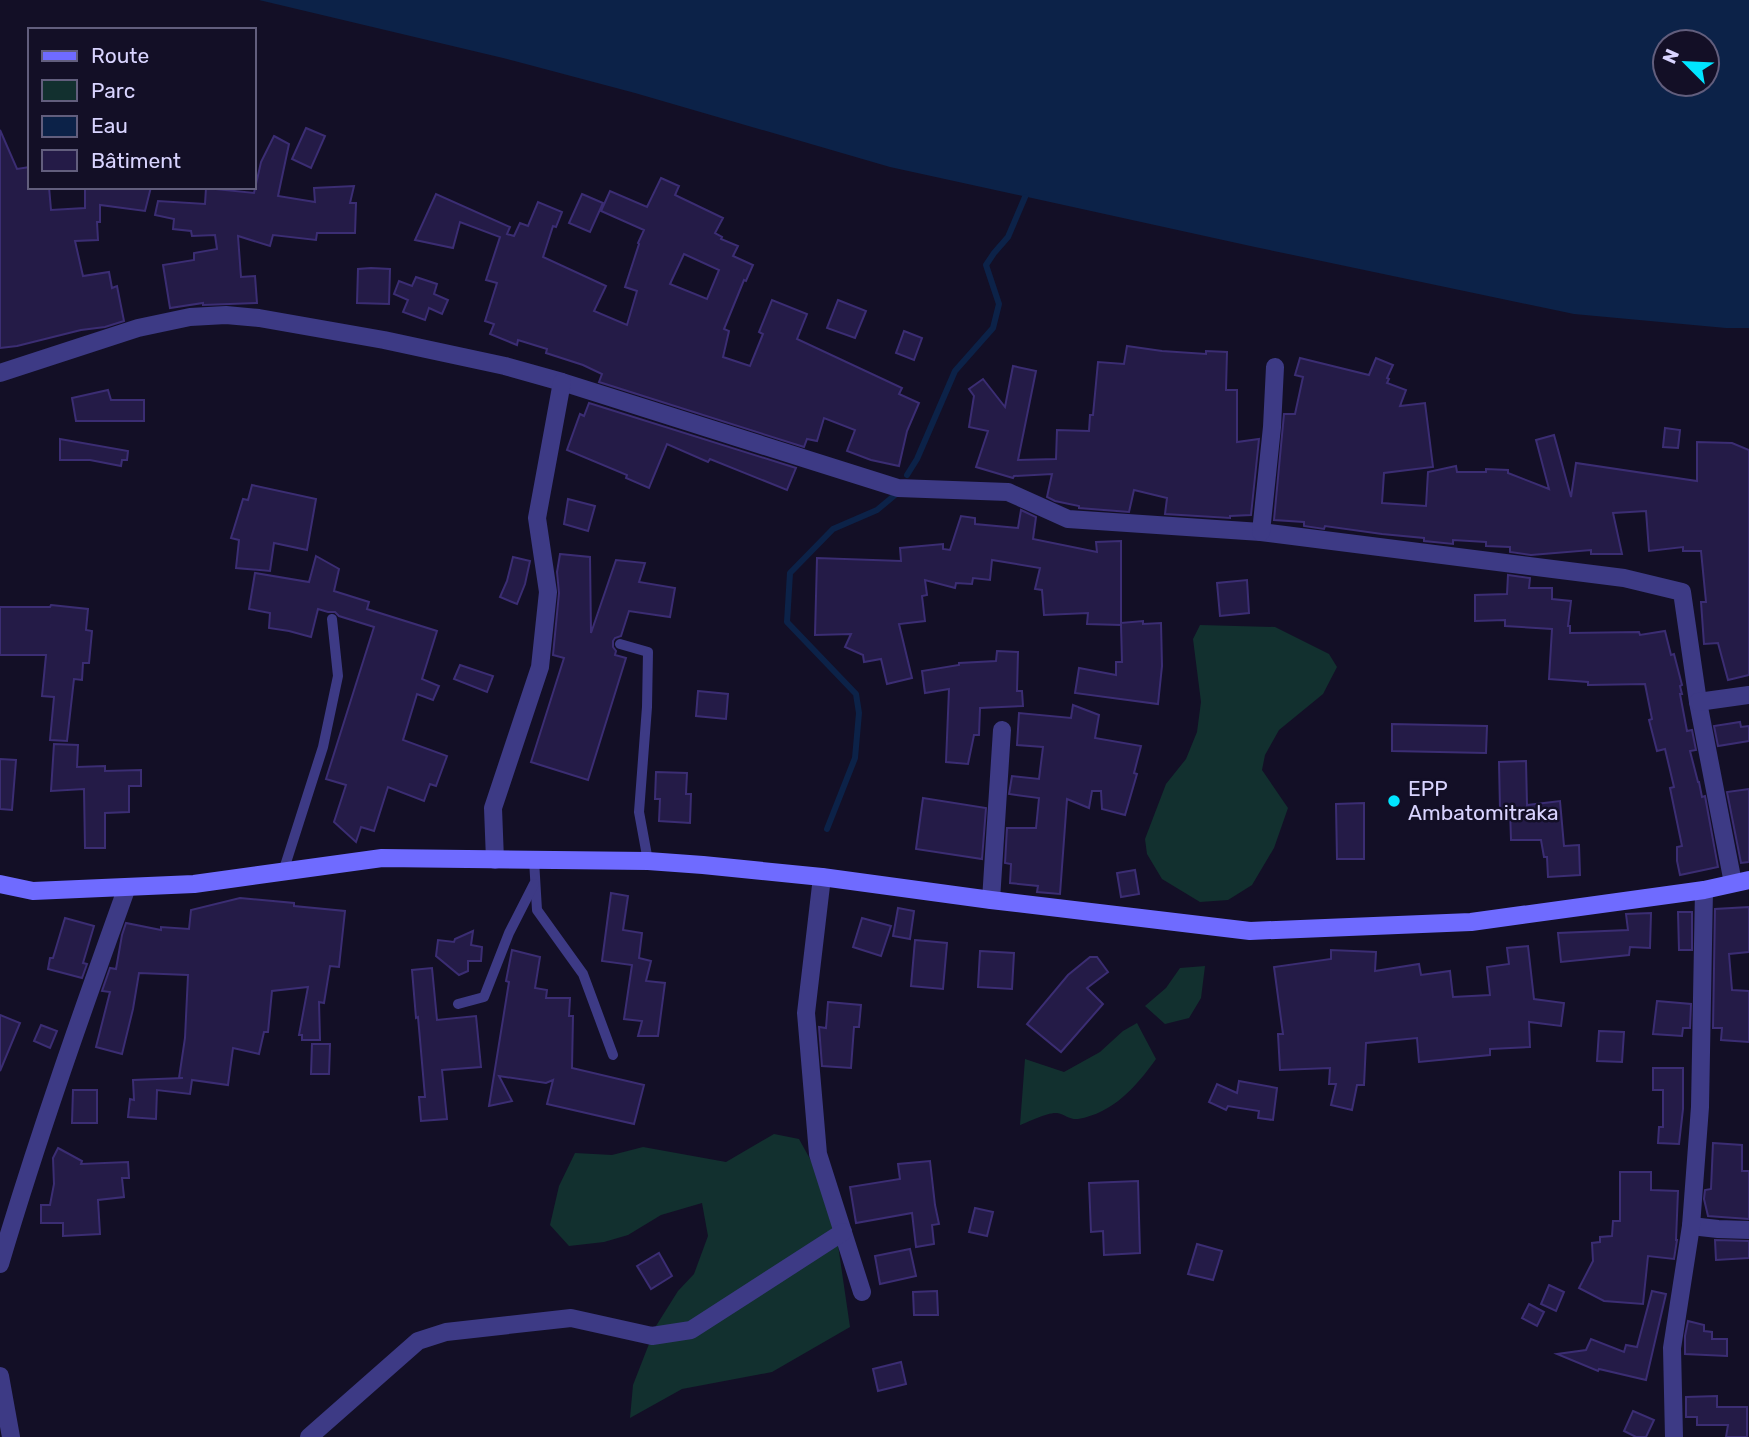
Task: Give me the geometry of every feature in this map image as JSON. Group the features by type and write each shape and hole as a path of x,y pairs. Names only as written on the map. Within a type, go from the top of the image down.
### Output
{"main road":[{"path":"0,884 33,891 194,884 383,858 648,861 822,877 1250,931 1471,922 1704,890 1741,881"}],"street":[{"path":"0,373 138,328 190,317 226,315 259,318 384,340 505,366 898,488 1007,492 1068,519 1261,532 1624,578 1682,592 1698,702 1741,881"},
{"path":"1261,532 1275,367"},
{"path":"495,860 493,808 540,667 548,592 537,518 562,382"},
{"path":"1698,702 1749,695"},
{"path":"991,900 1002,730"},
{"path":"822,877 806,1013 818,1154 862,1292"},
{"path":"0,1264 28,1169 127,887"},
{"path":"1674,1437 1672,1348 1690,1226 1700,1107 1704,890"},
{"path":"1690,1226 1749,1230"},
{"path":"309,1437 418,1341 446,1332 570,1318 653,1335 691,1330 844,1232"},
{"path":"0,1376 11,1437"}],"lane":[{"path":"283,872 323,747 338,676 332,619"},
{"path":"620,644 648,652 639,812 648,861"},
{"path":"534,860 537,910 583,974 613,1055"},
{"path":"458,1004 484,997 509,933 535,881"}],"green space":[{"path":"1200,625 1275,627 1329,654 1337,667 1323,694 1279,730 1265,755 1262,770 1288,808 1274,848 1252,885 1228,900 1200,902 1162,879 1147,854 1145,839 1166,784 1186,759 1197,732 1201,702 1193,639"},
{"path":"1205,966 1201,998 1189,1018 1165,1024 1145,1006 1166,988 1180,968"},
{"path":"1137,1023 1156,1059 1123,1097 1091,1116 1075,1119 1053,1113 1020,1125 1025,1059 1064,1072 1100,1052 1123,1031"},
{"path":"774,1134 799,1139 831,1197 850,1327 772,1372 682,1389 630,1418 633,1385 656,1326 678,1291 694,1274 708,1236 702,1203 661,1215 628,1235 604,1242 569,1246 550,1225 559,1186 575,1153 612,1155 643,1147 726,1162"}],"water":[{"path":"259,0 1749,0 1749,328 1574,314 1255,247 890,167 503,58"}],"building":[{"path":"306,128 325,136 311,168 292,159"},
{"path":"0,130 17,169 28,167 28,189 49,189 51,210 85,208 85,189 150,189 145,211 100,205 98,240 75,241 83,276 109,272 112,288 117,286 124,321 0,348"},
{"path":"274,136 289,144 278,196 315,202 314,188 354,186 350,203 356,203 355,233 317,233 316,240 273,235 270,246 238,236 241,277 255,276 257,303 203,303 170,308 163,265 194,260 194,253 217,249 215,235 192,236 191,231 173,229 174,219 155,215 158,201 205,204 206,189 254,193 261,162"},
{"path":"661,178 679,186 675,195 723,218 715,233 722,237 721,239 738,246 733,256 753,265 724,329 729,331 723,357 750,366 763,334 759,332 772,300 807,314 797,339 902,388 899,394 919,403 907,431 899,466 847,451 855,430 824,418 817,441 807,439 804,447 599,382 602,374 546,353 547,349 518,340 517,345 490,334 494,324 485,321 497,283 486,280 500,237 460,222 453,248 415,240 436,194 510,227 507,234 514,236 520,223 528,226 538,202 562,212 556,227 553,226 543,257 606,286 594,311 627,325 637,291 625,287 644,230 601,211 610,191 647,207","holes":["684,254 719,270 707,299 670,284"]},
{"path":"582,194 603,203 590,232 569,223"},
{"path":"358,269 390,269 389,304 357,303"},
{"path":"416,277 437,284 434,294 448,300 442,314 429,308 425,320 403,312 408,300 394,294 399,281 412,286"},
{"path":"838,300 866,311 855,338 827,328"},
{"path":"904,331 922,338 914,360 896,353"},
{"path":"1127,346 1206,354 1206,351 1227,352 1226,390 1237,390 1237,442 1259,439 1251,515 1230,518 1165,514 1167,498 1134,490 1129,512 1079,508 1047,497 1052,474 1013,478 976,467 988,431 969,427 974,396 969,389 983,379 1005,407 1013,366 1036,371 1018,460 1056,459 1057,430 1089,431 1098,362 1124,364"},
{"path":"1300,358 1369,375 1376,358 1393,365 1387,383 1406,390 1400,406 1425,403 1433,467 1384,473 1382,503 1426,506 1428,472 1456,466 1457,472 1508,470 1508,473 1549,489 1536,440 1554,435 1571,497 1576,463 1697,481 1697,442 1732,443 1749,450 1749,675 1728,680 1718,643 1704,644 1701,602 1706,602 1701,551 1683,551 1683,547 1649,551 1646,511 1613,513 1622,554 1591,554 1591,550 1531,555 1510,552 1510,547 1486,546 1486,542 1453,540 1453,544 1424,541 1424,538 1325,526 1324,529 1304,526 1304,522 1274,520 1284,414 1295,414 1303,377 1295,375"},
{"path":"108,390 111,400 144,400 144,421 76,421 72,398"},
{"path":"589,403 796,468 787,490 710,459 708,462 667,444 649,488 626,478 627,475 567,450 580,414 584,416"},
{"path":"1665,428 1680,430 1678,448 1663,447"},
{"path":"60,439 128,451 127,460 122,460 121,466 90,460 60,460"},
{"path":"252,485 316,499 307,550 274,543 270,571 236,568 239,540 231,538 243,499 248,500"},
{"path":"568,499 595,506 588,531 564,524"},
{"path":"1021,510 1036,517 1033,539 1097,552 1096,542 1121,541 1121,623 1161,623 1162,666 1158,704 1075,693 1079,668 1116,675 1116,662 1122,662 1121,625 1087,624 1088,613 1044,615 1042,590 1035,589 1040,568 992,560 990,580 973,578 972,584 956,583 955,588 925,580 927,595 922,596 925,621 899,624 912,678 887,684 881,659 864,662 863,655 845,647 851,634 815,635 817,558 901,561 900,548 943,544 943,549 950,550 961,516 975,518 975,524 1018,528"},
{"path":"560,554 590,557 591,633 616,560 645,563 639,582 675,588 670,617 629,611 621,636 613,641 615,655 626,658 588,780 531,762 564,658 553,655"},
{"path":"316,556 339,569 334,591 369,602 367,609 437,631 422,679 439,686 433,700 417,694 403,740 447,756 436,786 430,784 424,801 388,787 374,831 361,827 356,842 334,822 346,785 326,779 374,627 339,616 335,612 318,609 311,637 269,628 270,613 249,609 255,573 309,582"},
{"path":"513,557 530,561 517,604 500,597"},
{"path":"1508,575 1530,578 1529,588 1552,588 1552,599 1571,601 1568,626 1570,633 1639,632 1640,635 1665,631 1682,685 1680,694 1687,731 1692,730 1696,750 1690,751 1702,797 1705,796 1718,867 1680,875 1677,847 1682,846 1670,788 1674,787 1665,749 1657,751 1649,720 1652,719 1645,684 1588,685 1588,682 1549,679 1552,629 1505,626 1505,620 1475,621 1475,595 1507,594"},
{"path":"1247,580 1249,613 1220,616 1217,583"},
{"path":"51,605 88,609 86,630 92,631 89,663 83,663 82,680 74,679 67,741 50,740 54,697 42,696 46,655 0,655 0,607"},
{"path":"997,651 1018,652 1017,691 1022,691 1023,706 980,708 979,735 974,735 968,764 946,762 949,689 925,693 922,671 959,663 996,661"},
{"path":"460,665 493,676 487,692 454,679"},
{"path":"698,691 728,694 726,719 696,716"},
{"path":"1073,705 1099,715 1095,738 1141,746 1134,773 1137,774 1125,815 1102,809 1101,791 1092,791 1089,808 1067,799 1060,894 1037,892 1038,886 1010,883 1011,864 1005,863 1007,828 1036,828 1039,798 1009,794 1012,776 1039,779 1043,747 1017,745 1019,713 1071,718"},
{"path":"1740,722 1741,727 1749,726 1749,741 1718,746 1714,726"},
{"path":"1392,724 1487,726 1486,753 1392,751"},
{"path":"54,744 78,745 77,767 105,766 105,771 141,770 141,786 129,786 129,812 105,813 105,848 85,848 84,789 51,791"},
{"path":"0,759 16,760 12,810 0,809"},
{"path":"1526,761 1527,805 1560,801 1564,846 1579,845 1580,875 1548,877 1547,857 1544,857 1541,840 1511,840 1510,809 1500,809 1499,762"},
{"path":"656,772 687,773 686,794 691,794 690,823 659,821 660,799 655,799"},
{"path":"1749,789 1749,862 1741,863 1727,792"},
{"path":"923,798 986,808 982,859 916,849"},
{"path":"1364,803 1364,859 1337,859 1336,804"},
{"path":"1135,870 1139,894 1121,897 1117,873"},
{"path":"611,893 628,896 623,930 642,933 639,958 651,961 646,981 665,983 658,1036 638,1036 642,1021 624,1019 632,965 602,961"},
{"path":"240,898 345,911 339,967 330,966 324,1003 319,1002 320,1040 302,1040 302,1035 299,1035 308,987 272,991 268,1032 264,1032 259,1054 233,1048 228,1085 192,1080 190,1094 157,1090 156,1119 128,1117 130,1099 134,1100 133,1080 183,1078 179,1078 185,1038 188,975 139,973 122,1054 96,1047 110,992 102,991 110,968 116,969 126,923 161,930 161,927 189,929 191,910"},
{"path":"1749,907 1749,952 1729,954 1732,990 1749,991 1749,1042 1721,1040 1722,1028 1713,1028 1715,909"},
{"path":"898,908 914,911 910,939 893,936"},
{"path":"1678,912 1692,912 1692,950 1679,950"},
{"path":"1651,913 1650,948 1630,947 1629,955 1561,962 1558,933 1628,930 1626,914"},
{"path":"65,918 94,926 83,963 87,964 82,978 48,969"},
{"path":"862,918 891,926 881,956 853,947"},
{"path":"473,931 471,945 482,947 481,961 468,961 468,971 459,975 436,956 438,940 454,942"},
{"path":"915,940 947,943 943,989 911,986"},
{"path":"1528,946 1534,999 1564,1003 1561,1026 1529,1022 1530,1047 1490,1049 1490,1055 1419,1062 1417,1038 1366,1043 1364,1085 1357,1085 1352,1110 1331,1105 1336,1084 1329,1084 1330,1068 1280,1070 1278,1034 1283,1034 1274,967 1331,959 1331,950 1376,952 1375,971 1419,964 1421,975 1450,971 1453,997 1490,995 1487,967 1509,964 1507,948"},
{"path":"512,950 540,957 535,988 547,990 546,998 570,998 569,1016 573,1016 572,1068 644,1085 634,1124 547,1104 553,1080 546,1083 499,1076 512,1101 489,1106"},
{"path":"980,951 1014,953 1012,989 978,987"},
{"path":"1090,957 1097,957 1108,972 1087,988 1103,1004 1061,1052 1027,1024 1068,975"},
{"path":"432,968 437,1020 476,1016 481,1067 442,1070 447,1119 421,1121 419,1097 425,1097 412,970"},
{"path":"1657,1001 1691,1004 1690,1028 1683,1028 1682,1036 1653,1034"},
{"path":"828,1002 861,1005 859,1027 854,1027 851,1068 822,1066 819,1027 826,1028"},
{"path":"0,1015 20,1023 0,1071"},
{"path":"41,1025 57,1031 50,1048 34,1041"},
{"path":"1599,1031 1624,1032 1622,1062 1597,1061"},
{"path":"312,1044 330,1044 329,1074 311,1074"},
{"path":"1653,1068 1683,1068 1683,1109 1679,1144 1658,1143 1659,1127 1663,1127 1663,1090 1653,1090"},
{"path":"1239,1081 1277,1088 1273,1120 1258,1118 1259,1111 1228,1106 1226,1110 1209,1102 1217,1084 1237,1093"},
{"path":"73,1090 97,1090 97,1123 72,1123"},
{"path":"1713,1143 1742,1145 1742,1171 1749,1171 1749,1219 1708,1216 1704,1199 1705,1190 1711,1189"},
{"path":"58,1148 82,1161 81,1164 128,1162 129,1178 122,1178 124,1197 98,1200 100,1234 63,1236 63,1223 41,1223 41,1205 50,1205 54,1184 53,1158"},
{"path":"930,1161 939,1224 932,1225 934,1244 916,1247 912,1213 856,1223 850,1187 900,1179 898,1164"},
{"path":"1620,1172 1651,1172 1651,1190 1678,1191 1674,1259 1648,1256 1643,1304 1604,1301 1579,1288 1593,1261 1592,1243 1600,1242 1600,1237 1612,1236 1613,1221 1620,1221"},
{"path":"1138,1181 1140,1253 1104,1255 1103,1231 1091,1232 1089,1183"},
{"path":"975,1208 993,1212 987,1236 969,1232"},
{"path":"1715,1240 1749,1241 1749,1258 1716,1260"},
{"path":"1197,1244 1222,1251 1213,1280 1188,1274"},
{"path":"910,1249 916,1276 880,1284 875,1256"},
{"path":"659,1253 672,1276 651,1289 637,1266"},
{"path":"1549,1285 1564,1292 1556,1311 1541,1304"},
{"path":"937,1291 938,1315 914,1315 913,1292"},
{"path":"1652,1291 1666,1294 1646,1380 1599,1369 1598,1371 1557,1354 1586,1350 1591,1339 1624,1352 1626,1345 1637,1347"},
{"path":"1529,1304 1544,1312 1537,1326 1522,1318"},
{"path":"1688,1321 1704,1325 1704,1331 1712,1332 1712,1339 1727,1339 1727,1356 1685,1354"},
{"path":"901,1362 906,1384 878,1391 873,1369"},
{"path":"1717,1396 1717,1407 1747,1407 1747,1437 1726,1437 1728,1425 1697,1425 1697,1417 1686,1417 1686,1397"},
{"path":"1633,1411 1654,1420 1646,1437 1636,1437 1624,1431"}],"waterway":[{"path":"907,475 917,459 955,371 993,328 999,304 986,265 1008,237 1025,197"},
{"path":"827,829 855,758 859,713 856,694 787,622 790,573 833,529 877,510 895,495"}],"place":[{"name":"EPP Ambatomitraka","path":"1394,801"}]}
